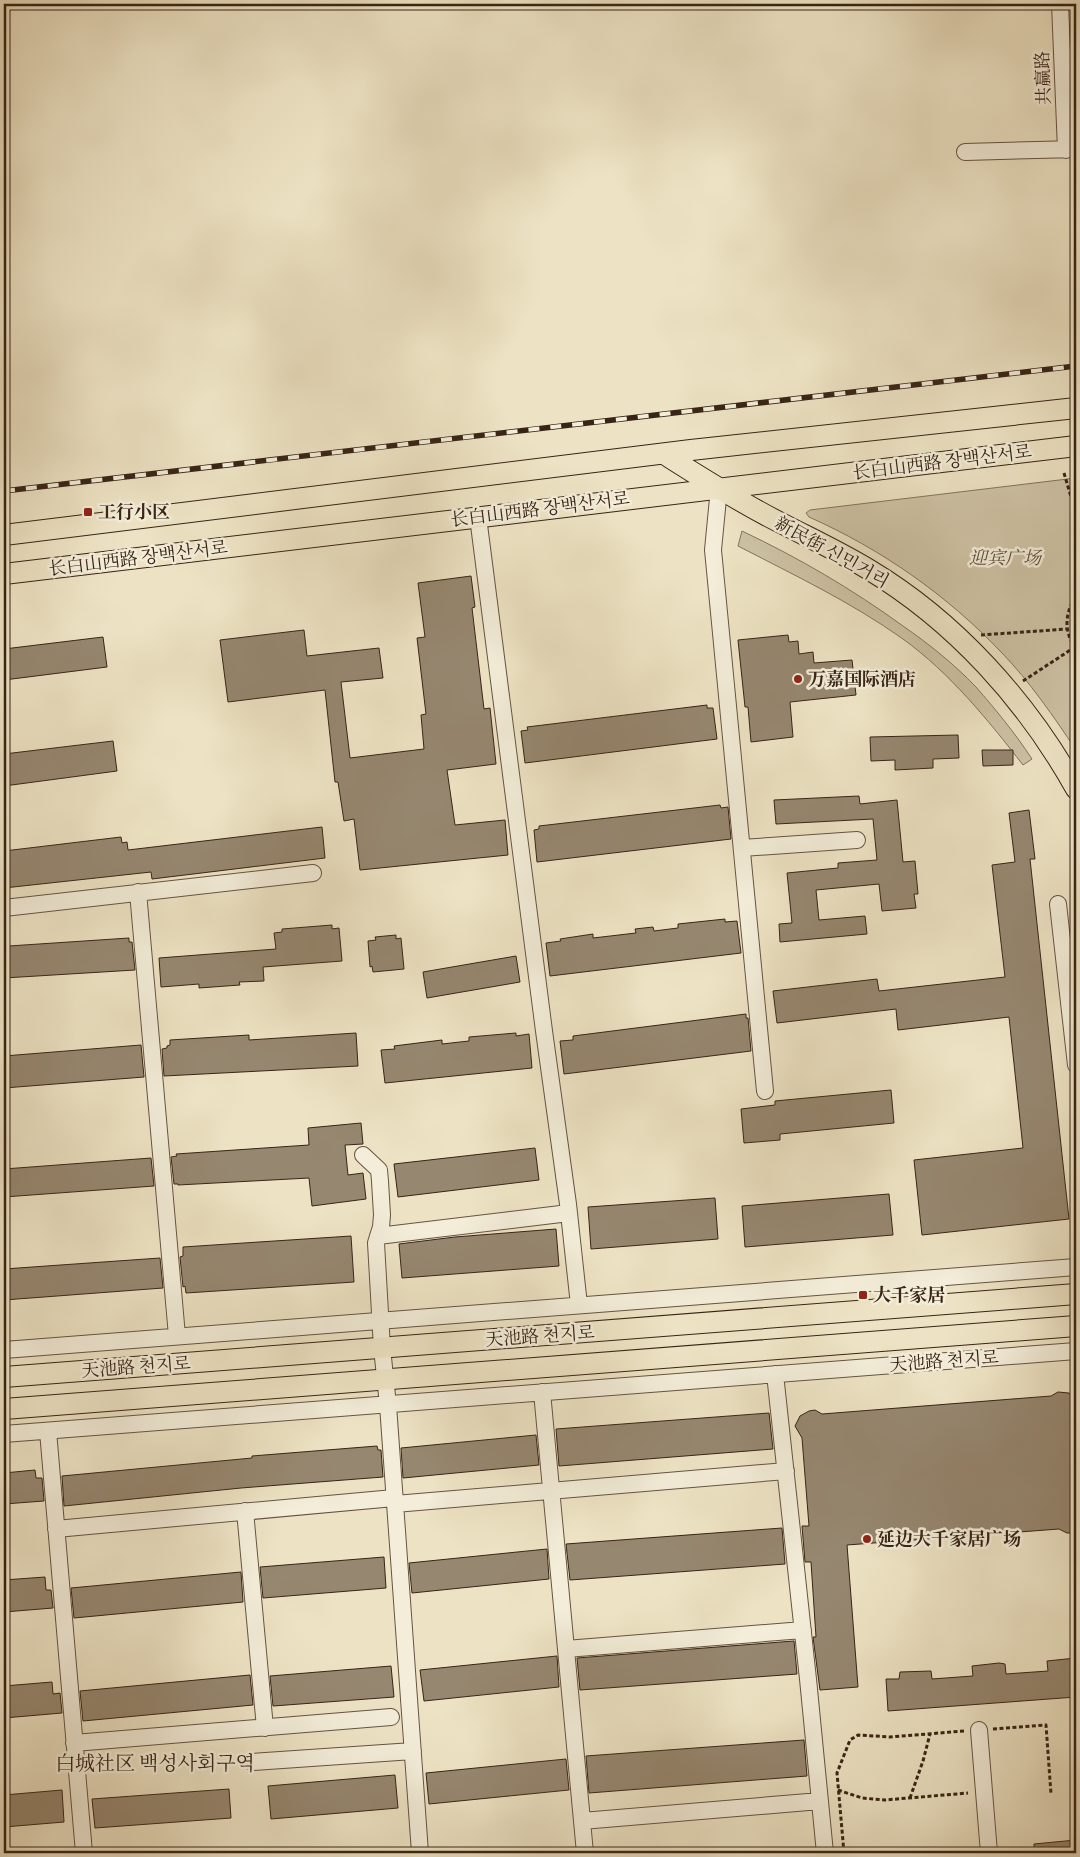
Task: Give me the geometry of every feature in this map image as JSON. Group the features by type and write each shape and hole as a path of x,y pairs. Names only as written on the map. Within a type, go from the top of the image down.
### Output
{"main road":[{"path":"4,535 664,454 1076,408"},
{"name":"长白山西路 장백산서로","path":"4,574 1076,446"},
{"name":"新民街 신민거리","path":"664,454 780,523 868,569 936,618 976,654 1012,695 1044,736 1076,789"},
{"name":"天池路 천지로","path":"4,1377 1076,1294"},
{"name":"天池路 천지로","path":"4,1409 1076,1326"}],"street":[{"name":"共赢路","path":"1060,4 1069,41 1071,150"},
{"path":"965,152 1071,150"},
{"path":"719,488 714,550 765,1091"},
{"path":"478,517 569,1213 579,1305"},
{"path":"742,848 857,840"},
{"path":"4,908 313,874"},
{"path":"138,892 177,1336"},
{"path":"1058,904 1074,1029 1076,1065"},
{"path":"363,1155 379,1170 382,1214 376,1243 380,1320 388,1405 420,1853"},
{"path":"378,1236 569,1213"},
{"name":"天池路 천지로","path":"4,1350 1076,1267"},
{"name":"天池路 천지로","path":"4,1434 1076,1351"},
{"path":"775,1374 825,1853"},
{"path":"542,1392 585,1853"},
{"path":"48,1431 84,1853"},
{"path":"56,1529 245,1511 552,1491 786,1471"},
{"path":"245,1511 265,1728"},
{"path":"566,1649 803,1630"},
{"path":"74,1744 390,1717"},
{"path":"979,1730 989,1853"},
{"path":"252,1762 413,1751"},
{"path":"582,1821 820,1801"}],"path":[{"path":"1064,473 1076,514"},
{"path":"1023,681 1076,648 1067,629 1069,610 1076,597"},
{"path":"981,636 1067,629"},
{"path":"844,1853 837,1772 853,1737 872,1734 890,1736 930,1734 1046,1725 1052,1794"},
{"path":"910,1798 924,1761 930,1734"},
{"path":"838,1790 868,1800 984,1792"}],"green space":[{"name":"迎宾广场","path":"1076,478 1076,750 1022,676 1002,653 959,612 912,575 862,544 809,517 806,513 810,510"},
{"path":"742,531 805,563 845,587 884,612 932,647 976,687 1032,759 1023,765 968,698 920,652 843,601 738,546"}],"building":[{"path":"471,576 475,607 472,608 484,709 490,708 496,764 447,770 455,825 505,820 508,855 360,870 354,819 344,821 338,782 335,782 325,690 228,702 220,640 304,630 307,656 379,648 383,678 341,682 350,758 424,749 421,715 426,714 417,638 425,637 418,583"},
{"name":"万嘉国际酒店","path":"788,635 789,642 798,641 799,654 813,652 814,663 852,660 856,695 790,702 793,737 751,742 748,707 745,707 738,640"},
{"path":"103,637 107,667 4,680 4,649"},
{"path":"707,705 707,708 713,708 717,739 525,763 521,731 528,730 527,727"},
{"path":"958,735 959,758 933,759 933,768 895,770 895,760 871,761 870,737"},
{"path":"113,741 117,771 4,786 4,754"},
{"path":"982,750 1013,750 1013,765 983,766"},
{"path":"859,796 860,804 897,800 903,862 915,861 918,894 914,894 916,908 882,911 879,884 816,890 819,920 865,916 867,934 780,942 779,924 792,923 787,873 838,868 838,863 877,860 873,819 776,824 774,800"},
{"path":"720,805 721,808 728,807 731,839 537,862 534,830 539,829 539,826"},
{"path":"1029,810 1035,859 1030,859 1069,1219 922,1235 914,1160 1023,1148 1009,1017 898,1030 896,1009 777,1023 773,991 877,979 879,991 1005,977 992,865 1015,862 1009,813"},
{"path":"322,827 325,858 152,879 151,872 4,888 4,851 121,837 122,843 127,842 128,850"},
{"path":"725,919 725,922 737,921 741,953 550,976 546,943 593,934 593,938 636,933 635,929 653,927 654,931 678,928 678,924"},
{"path":"332,925 332,929 339,928 342,961 263,967 264,981 239,982 240,985 199,988 199,984 161,987 159,958 276,949 274,933 282,932 282,929"},
{"path":"396,935 396,939 401,938 404,969 373,972 372,966 370,967 368,941 376,940 375,937"},
{"path":"129,938 129,942 132,942 135,970 4,978 4,951 9,950 9,946"},
{"path":"516,956 520,982 427,998 423,972"},
{"path":"746,1014 751,1051 564,1074 560,1041 573,1040 573,1036"},
{"path":"356,1033 358,1066 164,1076 162,1049 170,1045 170,1040 249,1035 249,1040"},
{"path":"516,1033 516,1036 529,1034 532,1068 385,1083 381,1050 395,1049 394,1046 442,1040 442,1044 469,1041 469,1037"},
{"path":"141,1045 144,1077 4,1088 4,1056"},
{"path":"891,1090 894,1123 780,1134 780,1140 744,1143 741,1109 775,1105 775,1101"},
{"path":"361,1123 363,1144 345,1145 348,1175 363,1173 366,1199 312,1206 309,1178 174,1184 171,1157 177,1156 176,1154 309,1145 308,1128"},
{"path":"535,1148 539,1180 398,1197 394,1164"},
{"path":"151,1158 154,1186 4,1197 4,1169"},
{"path":"889,1194 893,1235 745,1247 742,1206"},
{"path":"715,1198 718,1239 591,1249 588,1207"},
{"path":"556,1229 559,1266 402,1278 399,1244 455,1237"},
{"path":"351,1236 354,1282 186,1293 185,1286 183,1287 180,1257 183,1256 183,1247"},
{"path":"160,1258 163,1288 4,1300 4,1269"},
{"name":"延边大千家居广场","path":"1058,1392 1069,1393 1076,1401 1076,1533 1067,1533 1059,1529 847,1545 858,1687 820,1690 813,1637 816,1637 811,1562 805,1562 802,1526 809,1526 802,1438 795,1426 800,1416 815,1410 822,1414 1051,1396"},
{"path":"769,1413 773,1449 559,1466 556,1429"},
{"path":"536,1435 539,1465 403,1478 401,1448"},
{"path":"377,1446 378,1450 381,1450 383,1477 241,1488 64,1506 62,1476 252,1458 252,1456"},
{"path":"35,1470 36,1478 42,1478 44,1501 4,1504 4,1473"},
{"path":"782,1528 785,1564 570,1580 566,1544"},
{"path":"547,1549 549,1579 412,1593 409,1563"},
{"path":"384,1557 386,1588 263,1598 260,1567"},
{"path":"241,1572 243,1602 74,1618 71,1588"},
{"path":"45,1577 46,1590 51,1590 53,1608 4,1612 4,1580"},
{"path":"794,1641 797,1674 580,1690 577,1658"},
{"path":"557,1656 559,1687 424,1701 420,1670"},
{"path":"1076,1658 1076,1697 888,1711 886,1679 899,1679 900,1672 931,1671 932,1679 973,1676 972,1666 999,1663 1005,1664 1006,1674 1048,1671 1047,1661"},
{"path":"391,1666 394,1697 273,1706 270,1676"},
{"path":"250,1675 253,1705 83,1721 80,1691"},
{"path":"52,1682 53,1694 60,1693 62,1713 4,1718 4,1686"},
{"path":"804,1740 807,1776 589,1793 586,1756"},
{"path":"566,1759 569,1790 429,1804 426,1773"},
{"path":"395,1775 398,1808 271,1819 268,1786"},
{"path":"229,1789 231,1818 95,1828 92,1799"},
{"path":"62,1790 64,1822 4,1827 4,1795"},
{"path":"1076,1840 1076,1853 1034,1853 1034,1844"}],"railway":[{"path":"4,491 1076,366"}],"place":[{"name":"工行小区","path":"88,512"},
{"name":"万嘉国际酒店","path":"798,679"},
{"name":"大千家居","path":"863,1295"},
{"name":"延边大千家居广场","path":"867,1539"}],"district":[{"name":"白城社区 백성사회구역","path":"155,1763"}]}
